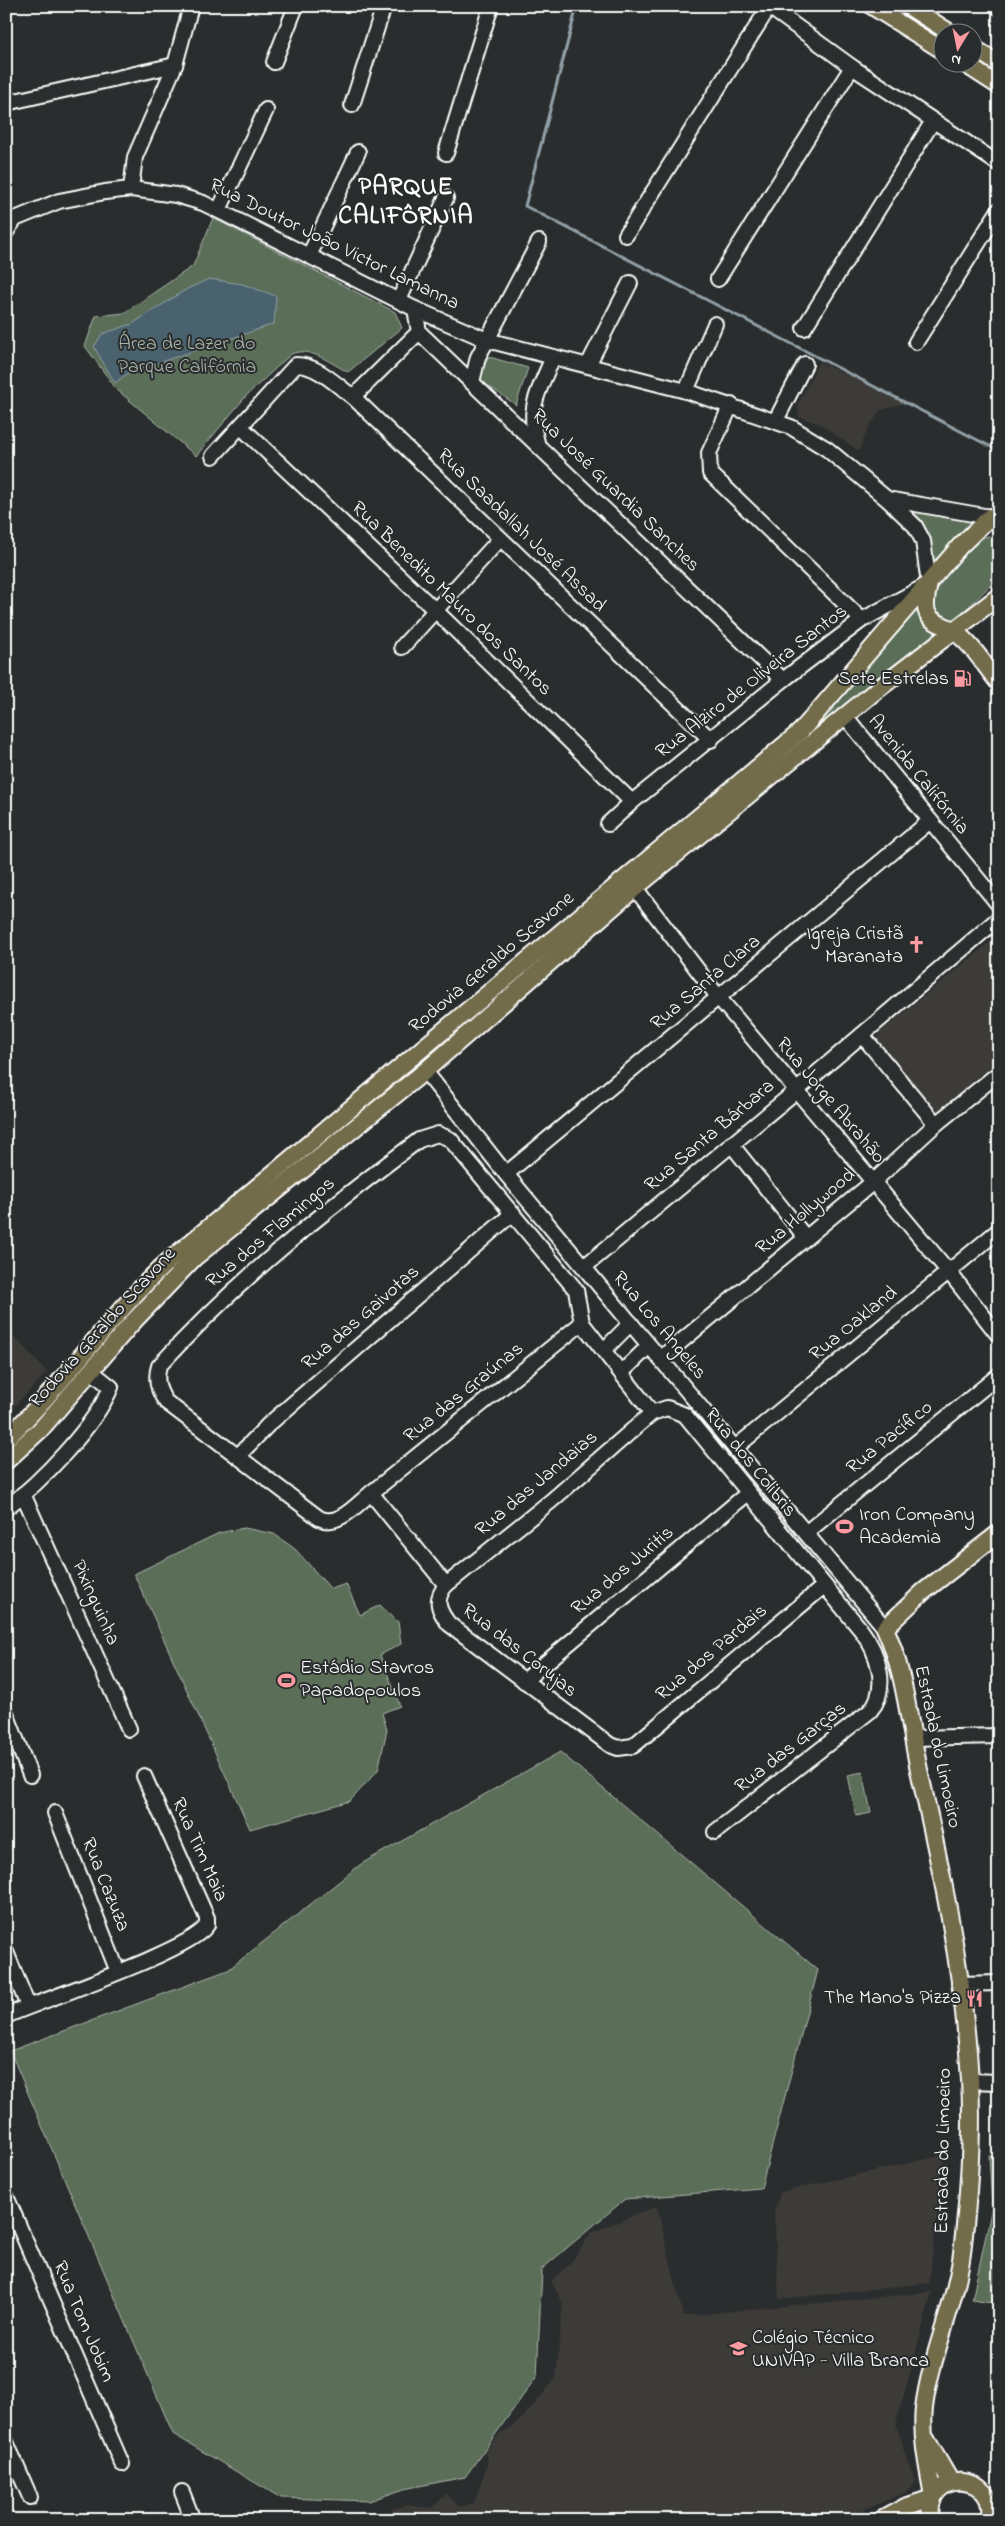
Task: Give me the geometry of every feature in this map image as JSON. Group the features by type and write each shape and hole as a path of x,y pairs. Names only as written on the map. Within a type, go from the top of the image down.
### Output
{"main road":[{"path":"872,6 932,44"},
{"path":"908,6 933,22"},
{"path":"982,53 999,64"},
{"path":"977,72 999,86"},
{"name":"Rodovia Geraldo Scavone","path":"6,1439 50,1392 120,1310 164,1265 800,732 960,546 996,520"},
{"path":"929,584 926,604 928,613 933,621 953,630 999,683"},
{"path":"971,618 999,585"},
{"name":"Rodovia Geraldo Scavone","path":"6,1462 41,1429 150,1304 194,1258 425,1071 635,888 845,716 999,596"},
{"path":"885,1628 923,1592 999,1533"},
{"name":"Estrada do Limoeiro","path":"885,1628 899,1668 912,1738 945,1886 960,1984 970,2081 969,2164 963,2248 952,2304 929,2381 923,2420 927,2464 933,2497 929,2509 931,2520"},
{"name":"Estrada do Limoeiro","path":"926,2439 951,2482"},
{"path":"881,2520 905,2507 933,2497 938,2490 951,2482 960,2480 977,2486 988,2499 993,2511"},
{"path":"926,2520 931,2520"}],"street":[{"path":"131,189 135,157 175,65 191,6"},
{"path":"274,62 296,6"},
{"path":"352,105 384,6"},
{"path":"446,152 491,6"},
{"path":"626,235 768,7 852,67 999,164"},
{"path":"6,103 175,65"},
{"path":"718,280 852,67"},
{"path":"218,210 266,110"},
{"path":"804,328 933,121"},
{"path":"310,256 358,152"},
{"name":"Rua Doutor João Victor Lamanna","path":"6,232 10,215 59,202 131,189 176,194 218,210 416,309 487,340 686,391 776,420 827,449 887,498 915,526 923,541 929,584"},
{"path":"399,300 446,198"},
{"path":"916,342 999,210"},
{"path":"472,382 475,364 539,242"},
{"path":"588,365 630,283"},
{"path":"354,397 419,332 416,309"},
{"path":"686,391 715,324"},
{"name":"Rua José Guardia Sanches","path":"419,332 783,680"},
{"path":"537,443 531,423 534,404 554,357"},
{"path":"776,420 805,364"},
{"name":"Rua Saadallah José Assad","path":"241,428 296,365 305,365 315,370 354,397 711,740"},
{"path":"731,405 709,453 710,473 862,620"},
{"path":"213,456 241,428"},
{"name":"Rua Benedito Mauro dos Santos","path":"241,428 436,612 632,802"},
{"name":"Rua Doutor João Victor Lamanna","path":"887,498 996,520"},
{"path":"402,648 500,539"},
{"name":"Rua Alziro de Oliveira Santos","path":"608,824 632,802 783,680 862,620 929,584"},
{"name":"Avenida Califórnia","path":"845,716 999,905"},
{"name":"Rua Santa Clara","path":"506,1174 930,821"},
{"name":"Rua Jorge Abrahão","path":"635,888 719,998 872,1183 949,1272 999,1336"},
{"name":"Rua Santa Bárbara","path":"584,1267 796,1091 999,918"},
{"path":"862,1034 936,1124"},
{"name":"Rua Los Angeles","path":"425,1071 506,1174 807,1532 885,1628"},
{"name":"Rua Hollywood","path":"660,1359 872,1183 936,1124 999,1073"},
{"name":"Rua dos Flamingos","path":"238,1456 166,1402 158,1386 156,1375 159,1366 234,1288 332,1206 419,1140 438,1134 450,1139 513,1213"},
{"path":"731,1144 806,1238"},
{"path":"513,1213 576,1290 582,1323 652,1413"},
{"name":"Rua das Gaivotas","path":"238,1456 268,1425 513,1213"},
{"name":"Rua Oakland","path":"735,1448 999,1230"},
{"name":"Rua das Graúnas","path":"371,1493 582,1323"},
{"path":"604,1350 631,1323"},
{"path":"622,1372 649,1346"},
{"path":"6,1508 23,1494 66,1450 107,1397 111,1386 91,1371"},
{"name":"Rua Pacífico","path":"807,1532 999,1375"},
{"name":"Rua dos Colibris","path":"652,1413 667,1408 685,1414 872,1647 881,1689"},
{"name":"Rua das Jandaias","path":"446,1585 552,1501 652,1413"},
{"path":"238,1456 319,1518 327,1521 340,1518 371,1493"},
{"name":"Rua das Corujas","path":"371,1493 446,1585 438,1596 439,1612 449,1624 610,1745 625,1748"},
{"name":"Rua dos Juritis","path":"524,1681 748,1493"},
{"name":"Pixinguinha","path":"23,1494 129,1729"},
{"name":"Rua dos Pardais","path":"625,1748 632,1746 824,1586"},
{"name":"Rua das Garças","path":"715,1832 870,1711 877,1703 881,1689"},
{"path":"6,1713 30,1776"},
{"path":"912,1738 999,1736"},
{"name":"Rua Tim Maia","path":"118,1972 197,1937 207,1925 207,1918 144,1776"},
{"name":"Rua Cazuza","path":"55,1813 118,1972"},
{"path":"6,1952 28,2006"},
{"path":"6,2016 118,1972"},
{"path":"960,1984 999,1982"},
{"path":"970,2081 999,2082"},
{"name":"Rua Tom Jobim","path":"6,2196 122,2464"},
{"path":"6,2442 30,2497"},
{"path":"182,2492 193,2520"}],"shaded area":[{"path":"819,362 908,402 881,410 868,428 859,451 820,424 799,417 798,404"},
{"path":"999,935 999,1063 937,1115 877,1040 878,1036 880,1032"},
{"path":"6,1328 47,1372 15,1406 6,1396"},
{"path":"944,2155 929,2283 779,2299 774,2211 781,2192"},
{"name":"Colégio Técnico UNIVAP - Villa Branca","path":"657,2206 683,2316 932,2292 896,2424 915,2482 906,2492 840,2520 384,2520 391,2510 405,2505 432,2508 447,2494 459,2507 474,2503 488,2462 485,2452 495,2438 524,2417 556,2378 563,2303 551,2281 570,2264 591,2233"}],"green space":[{"name":"Área de Lazer do Parque Califórnia","path":"213,218 395,312 402,328 348,372 313,354 298,352 291,354 246,396 196,456 116,389 85,346 96,316 124,313 193,266"},
{"path":"489,357 528,368 516,405 477,378"},
{"path":"903,507 978,521 932,562"},
{"path":"989,536 999,539 999,576 954,619 936,613 931,595 965,551 982,538"},
{"path":"917,602 926,623 936,634 820,726 819,722"},
{"name":"Estádio Stavros Papadopoulos","path":"244,1528 274,1534 295,1549 331,1589 346,1584 360,1615 380,1605 398,1622 401,1644 380,1655 400,1706 382,1713 387,1730 378,1770 350,1801 250,1829 134,1574 219,1533"},
{"path":"560,1752 818,1970 761,2188 625,2199 542,2269 537,2376 465,2477 404,2489 369,2501 281,2498 173,2434 10,2051 228,1970 361,1864"},
{"path":"863,1772 871,1813 856,1816 848,1775"},
{"path":"989,2155 999,2156 999,2304 972,2300 992,2207"}],"water":[{"path":"209,279 242,284 276,296 274,324 128,373 115,383 94,347 102,334 132,324 187,289"}],"waterway":[{"path":"577,6 525,206 999,451"}],"place":[{"name":"Sete Estrelas","path":"963,679"},
{"name":"Igreja Cristã Maranata","path":"917,945"},
{"name":"Iron Company Academia","path":"845,1527"},
{"name":"Estádio Stavros Papadopoulos","path":"286,1680"},
{"name":"The Mano's Pizza","path":"975,1998"},
{"name":"Colégio Técnico UNIVAP - Villa Branca","path":"738,2349"}],"district":[{"name":"PARQUE CALIFÔRNIA","path":"406,202"}]}
